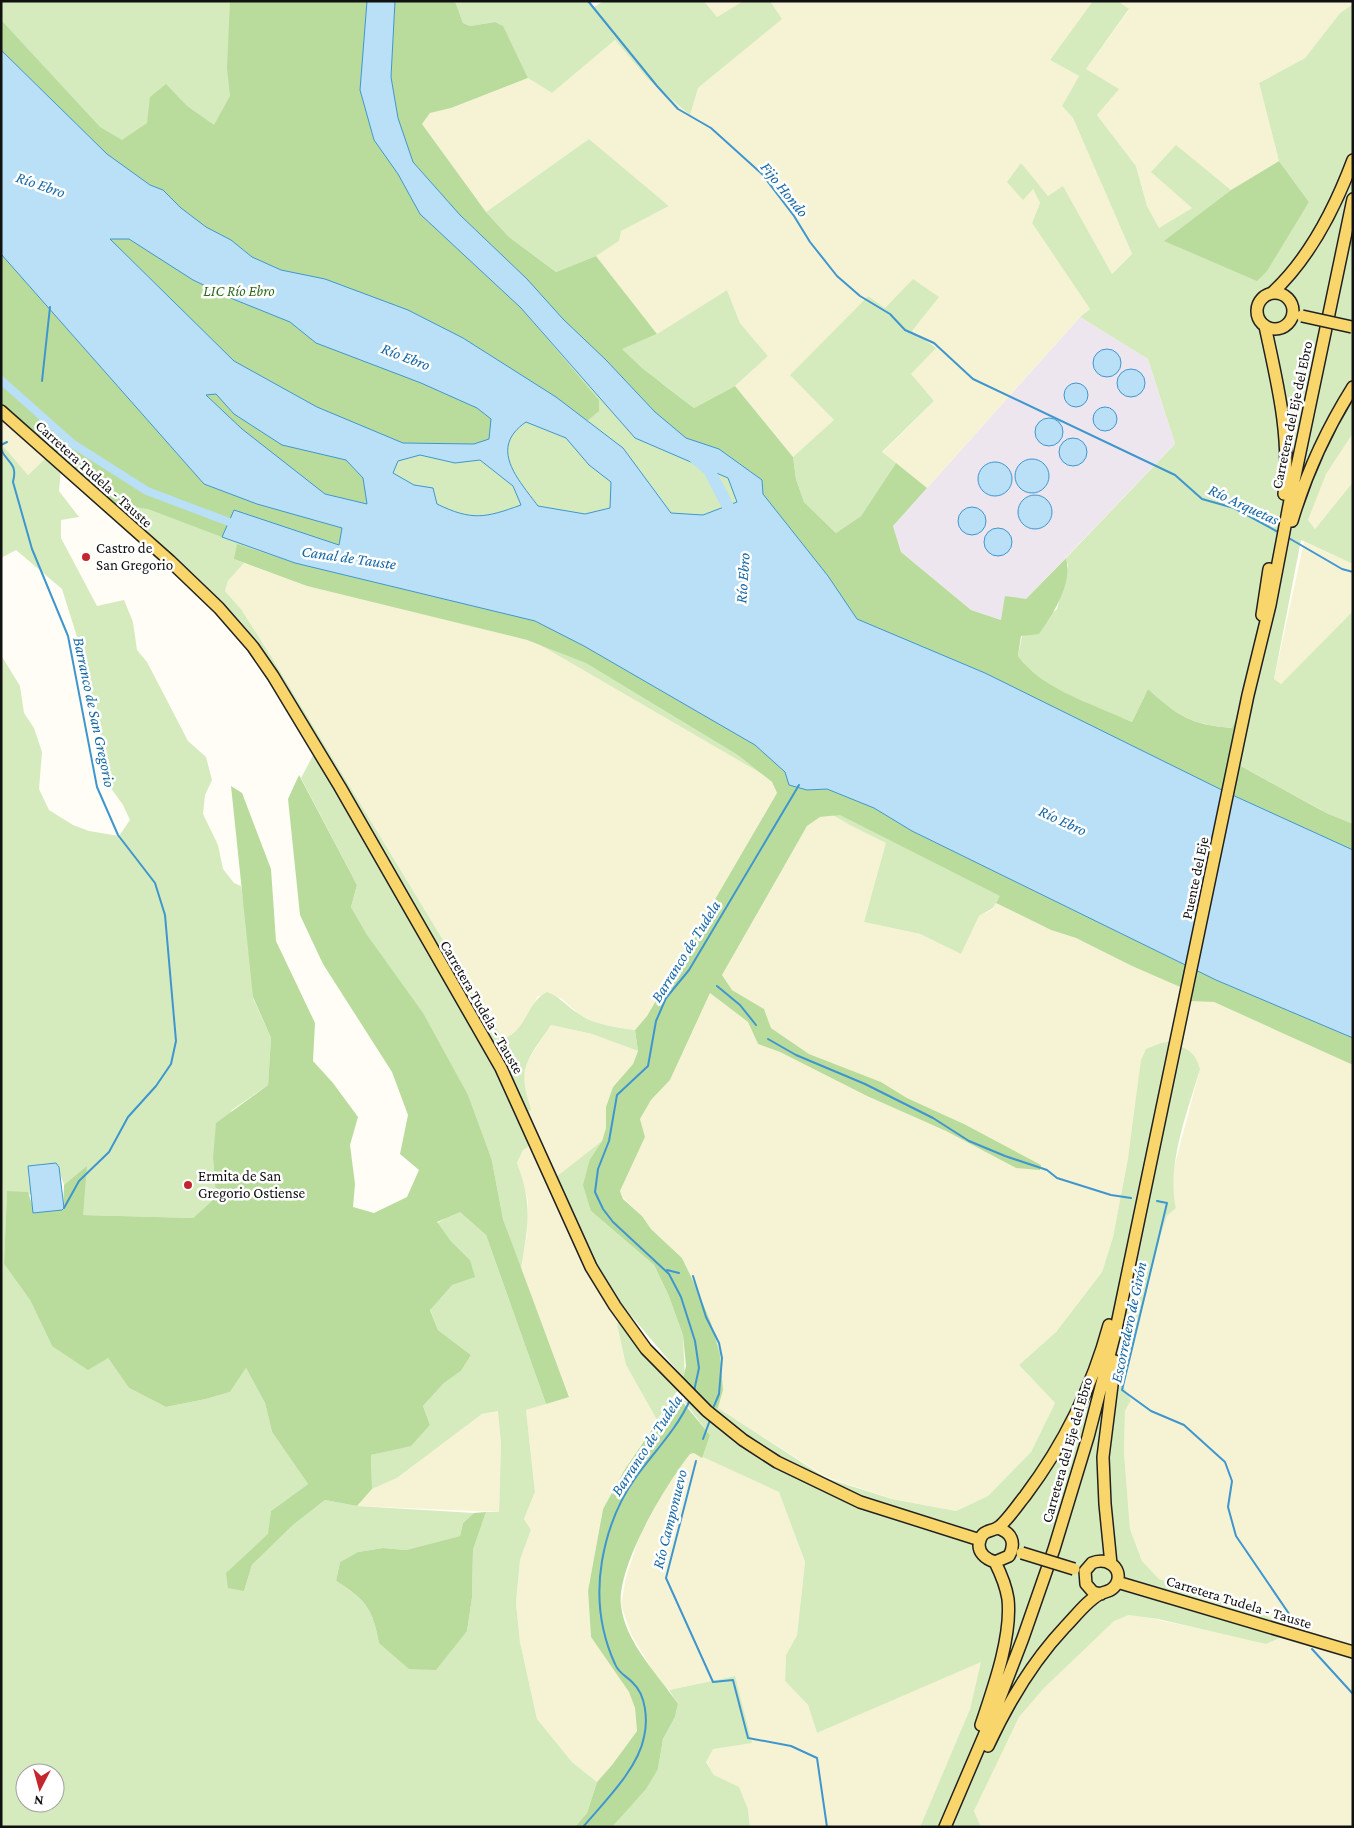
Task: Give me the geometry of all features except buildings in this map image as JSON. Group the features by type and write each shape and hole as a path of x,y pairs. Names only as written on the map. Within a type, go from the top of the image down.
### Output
{"main road":[{"path":"1352,327 1297,316 1282,328 1270,328 1265,326 1258,318 1257,307 1262,299 1272,293 1295,268 1316,238 1332,208 1353,160"},
{"name":"Carretera del Eje del Ebro","path":"1248,695 1270,605 1353,199"},
{"path":"1272,293 1288,298 1297,316"},
{"path":"1258,650 1264,596 1282,505 1287,454 1281,402 1265,326"},
{"path":"1270,605 1306,478 1321,444 1353,387"},
{"name":"Carretera Tudela - Tauste","path":"1,411 170,561 219,608 268,669 340,787 501,1068 591,1268 646,1349 680,1386 743,1440 816,1482 860,1502 980,1540"},
{"name":"Puente del Eje","path":"1171,1067 1248,695"},
{"name":"Carretera del Eje del Ebro","path":"943,1826 998,1703 1054,1549 1088,1437 1116,1329 1171,1067"},
{"path":"943,1826 971,1782 998,1724 1020,1685 1052,1642 1101,1594 1113,1589 1117,1582 1118,1574 1111,1564 1103,1481 1105,1426 1113,1370 1140,1240 1146,1180"},
{"path":"1018,1551 1003,1560 995,1562 983,1556 979,1548 980,1540 984,1533 997,1528 1043,1470 1064,1437 1083,1401 1096,1368 1134,1240"},
{"path":"997,1528 1004,1530 1011,1536 1018,1551 1080,1570 1089,1588 1101,1594"},
{"path":"1080,1570 1098,1560 1111,1564"},
{"path":"943,1826 978,1733 1000,1663 1008,1601 1006,1589 995,1562"},
{"name":"Carretera Tudela - Tauste","path":"1117,1582 1353,1652"}],"shaded area":[{"path":"704,1 743,1 717,17"},
{"path":"770,1 1093,1 1050,60 1079,76 1062,106 1073,118 1132,254 1112,274 1063,187 1048,196 1020,163 1040,203 1032,223 1090,309 1080,317 927,488 882,453 934,401 910,374 912,331 938,297 885,308 868,296 791,374 835,421 793,457 735,386 768,356 740,323 727,290 657,334 596,256 619,241 620,231 669,206 589,139 486,212 422,124 430,113 451,108 528,78 552,93 615,40 647,78 698,88 781,19"},
{"path":"1118,1 1353,1 1353,4 1340,13 1305,58 1259,83 1279,161 1231,190 1214,176 1192,208 1159,229 1147,206 1136,166 1097,115 1086,69 1129,10"},
{"path":"1080,317 1148,359 1175,444 1026,599 1001,620 971,610 901,552 893,526"},
{"path":"1,410 50,454 28,475 4,447 1,448"},
{"path":"1353,429 1353,482 1315,529 1308,520 1322,479"},
{"path":"1304,542 1353,564 1353,611 1281,684 1274,679"},
{"path":"244,563 307,586 527,640 586,663 738,755 772,782 777,793 647,1016 635,1030 598,1024 579,1014 561,998 538,996 515,1035 503,1039 272,658 241,609 225,591 228,581"},
{"path":"840,815 888,840 864,922 920,934 961,954 979,916 993,909 996,903 1051,930 1076,938 1132,966 1187,990 1188,1001 1214,1002 1353,1065 1353,1827 981,1827 974,1811 1017,1718 1031,1697 1113,1621 1131,1614 1266,1643 1284,1623 1221,1598 1159,1579 1142,1561 1130,1529 1124,1452 1125,1411 1131,1400 1123,1386 1161,1234 1167,1216 1176,1208 1172,1191 1174,1168 1200,1069 1128,1158 1113,1237 1102,1272 1056,1332 1019,1365 1055,1403 1031,1452 988,1496 956,1511 893,1499 826,1477 718,1408 723,1390 711,1323 697,1289 682,1258 651,1229 642,1216 623,1198 620,1191 645,1137 640,1119 651,1100 670,1080 710,993 748,1022 758,1044 780,1052 867,1096 946,1131 1016,1168 1000,1145 964,1124 907,1098 881,1082 809,1054 771,1028 764,1009 732,990 722,975 807,826 820,817"},
{"path":"551,1025 592,1034 638,1051 633,1064 613,1087 606,1107 606,1128 602,1141 552,1183 579,1245 626,1315 626,1365 657,1420 625,1469 603,1509 588,1591 591,1637 629,1692 635,1708 637,1731 597,1782 572,1762 537,1719 520,1642 516,1603 520,1560 531,1530 524,1519 535,1492 526,1410 569,1396 521,1269 527,1234 528,1201 517,1163 523,1150 526,1093 523,1080 526,1063"},
{"path":"499,1411 501,1444 499,1512 357,1506 372,1489 397,1478 482,1414"},
{"path":"694,1453 779,1491 805,1562 797,1635 786,1655 785,1681 808,1705 817,1733 982,1661 970,1709 920,1827 750,1827 748,1809 739,1788 714,1775 706,1761 712,1749 734,1676 669,1690 657,1678 631,1634 621,1605 626,1577 640,1535 670,1480 690,1454"}],"green space":[{"name":"LIC Río Ebro","path":"1,1 416,1 415,130 489,226 624,348 657,334 727,290 740,323 768,356 735,386 694,408 659,381 911,629 1325,812 1239,765 1233,728 1219,727 1186,718 1148,689 1132,722 1086,703 1055,687 1029,668 1018,656 1022,636 1057,609 1068,566 1066,558 1175,444 1148,359 1080,317 1090,309 1032,223 1040,203 1033,189 1023,200 1007,182 1021,163 1048,196 1063,186 1112,274 1132,254 1073,118 1062,106 1079,76 1050,60 1093,1 1118,1 1129,9 1086,69 1119,89 1097,115 1136,166 1147,206 1159,228 1192,208 1151,172 1176,145 1231,190 1165,241 1257,280 1309,202 1279,161 1259,83 1305,58 1340,13 1353,4 1353,433 1326,474 1308,520 1315,529 1353,482 1353,564 1301,540 1274,679 1281,684 1353,611 1353,1061 999,898 993,908 979,916 961,954 920,934 864,922 886,843 850,825 530,639 234,559 244,563 228,581 225,591 241,609 272,658 503,1039 517,1030 535,1002 547,992 585,1018 606,1025 635,1030 638,1051 592,1034 551,1025 527,1064 525,1083 531,1109 525,1116 538,1140 523,1150 517,1163 525,1191 528,1216 521,1269 503,1219 492,1161 351,907 357,885 301,778 317,748 235,629 1,399"},
{"path":"230,1 367,1 360,90 374,140 398,174 420,214 521,308 599,400 599,411 587,421 556,397 463,338 408,310 325,279 281,270 252,257 231,240 206,227 181,208 163,190 150,185 107,154 1,50 1,20 100,127 122,140 147,123 150,97 166,84 187,106 214,125 230,96 227,68"},
{"path":"395,1 455,1 463,23 470,26 495,22 503,26 528,78 451,108 430,113 422,124 486,212 509,237 556,272 596,256 657,334 622,349 643,369 694,408 735,386 793,457 796,479 804,502 836,533 861,516 896,463 927,488 893,526 901,552 971,610 1001,620 1005,596 1026,599 1066,558 1067,578 1056,608 1039,634 1021,636 1018,656 1029,668 1041,678 1070,695 1132,722 1148,689 1186,718 1218,727 1232,728 1237,717 1250,711 1239,765 1328,814 1353,824 1353,850 1222,790 985,673 857,619 828,576 763,494 762,480 719,449 686,438 655,412 606,360 563,319 527,279 460,215 413,162 398,118 391,77"},
{"path":"455,1 590,1 594,7 604,1 704,1 717,17 743,1 770,1 782,19 698,88 690,115 647,78 615,40 552,93 528,78 502,26 495,22 470,26 463,23"},
{"path":"589,139 669,206 621,231 619,241 596,256 556,272 509,237 486,212"},
{"path":"1279,161 1309,202 1267,271 1257,281 1164,241 1231,190"},
{"path":"110,239 129,239 193,280 233,299 290,322 316,343 421,383 477,408 492,419 490,439 474,444 401,443 317,407 234,361"},
{"path":"1,254 204,484 257,504 342,528 340,545 234,510 222,537 148,509 103,502 1,410"},
{"path":"913,279 939,297 912,331 936,348 911,374 934,401 882,452 896,463 861,516 836,533 804,502 796,479 793,457 834,420 790,375 868,296 885,308"},
{"path":"205,394 216,394 234,414 282,445 346,460 363,478 367,504 325,494 242,429"},
{"path":"4,447 28,475 50,454 61,468 59,491 79,517 61,520 61,538 97,606 124,600 133,622 137,650 147,662 188,741 206,757 212,780 205,795 203,814 218,845 223,869 234,883 241,886 259,985 253,998 271,1038 268,1085 232,1110 213,1158 216,1197 193,1218 83,1215 66,1190 56,1163 32,1195 7,1191 4,1264 30,1300 52,1346 108,1358 129,1388 166,1407 230,1392 246,1368 265,1403 272,1432 308,1484 271,1511 269,1534 227,1573 244,1591 252,1565 293,1525 325,1500 357,1506 474,1513 463,1523 460,1536 406,1550 383,1548 358,1552 340,1562 336,1581 355,1594 366,1606 374,1622 379,1643 467,1631 472,1598 473,1550 486,1512 499,1512 501,1444 498,1411 482,1414 397,1478 372,1489 371,1455 411,1445 430,1425 423,1406 444,1383 461,1371 471,1355 438,1330 430,1309 470,1260 451,1241 437,1223 459,1211 486,1235 546,1404 526,1410 535,1492 524,1519 531,1530 520,1560 516,1603 520,1642 537,1719 572,1762 597,1782 587,1813 575,1827 1,1827 1,655 20,686 24,713 34,728 42,752 39,789 49,810 73,825 89,831 119,836 130,820 123,805 108,784 87,687 83,656 62,589 16,550 1,558 1,448"},
{"path":"237,544 295,563 535,621 584,646 755,745 807,790 827,789 874,808 912,831 1216,980 1353,1038 1353,1065 1214,1002 1188,1001 1187,990 1132,966 1076,938 1051,930 996,903 1000,896 840,815 820,817 807,826 722,975 732,990 764,1009 771,1028 809,1054 881,1082 907,1098 964,1124 1041,1165 1040,1170 1016,1168 946,1131 867,1096 780,1052 758,1044 748,1022 710,993 670,1080 651,1100 640,1119 645,1137 620,1191 623,1199 682,1258 711,1323 720,1354 723,1390 718,1408 708,1410 681,1388 686,1366 683,1335 668,1294 654,1265 591,1211 583,1185 590,1159 602,1141 606,1128 606,1107 613,1087 633,1064 638,1051 635,1030 647,1016 777,793 772,782 738,755 586,663 527,640 307,586 234,559"},
{"path":"299,775 357,885 351,907 367,935 423,1013 468,1095 492,1161 503,1219 569,1397 546,1404 486,1235 460,1212 437,1222 451,1241 470,1260 475,1277 452,1285 430,1310 438,1330 471,1355 461,1371 444,1383 423,1406 430,1425 411,1446 371,1455 372,1489 357,1506 325,1500 293,1525 252,1565 244,1591 228,1588 226,1573 268,1534 271,1511 308,1484 272,1432 265,1403 246,1368 230,1392 166,1407 129,1388 108,1358 88,1370 52,1346 30,1300 4,1264 7,1191 28,1192 34,1211 63,1209 64,1185 87,1166 83,1215 193,1218 216,1197 213,1158 216,1123 268,1085 271,1038 253,997 231,786 242,793 271,869 276,941 315,1023 313,1061 333,1083 358,1117 350,1145 355,1184 353,1207 374,1213 407,1197 419,1170 400,1154 408,1115 392,1072 323,964 300,915 288,799"},
{"path":"1178,1040 1176,1045 1192,1053 1200,1069 1184,1120 1176,1156 1174,1192 1176,1208 1167,1216 1161,1234 1123,1386 1131,1400 1125,1411 1124,1452 1130,1529 1142,1561 1159,1579 1221,1598 1284,1623 1286,1635 1266,1644 1158,1619 1129,1615 1114,1621 1043,1689 1019,1717 974,1811 981,1827 920,1827 970,1709 981,1662 817,1733 808,1705 785,1681 786,1655 797,1635 805,1562 779,1492 694,1453 710,1435 683,1400 707,1409 718,1408 826,1478 892,1499 956,1511 988,1496 1031,1452 1055,1403 1019,1365 1056,1332 1102,1272 1113,1237 1128,1158 1141,1060 1146,1049 1161,1043"},
{"path":"602,1141 590,1159 591,1211 654,1265 668,1294 683,1335 685,1380 657,1420 626,1365 617,1324 626,1315 658,1356 682,1376 623,1306 570,1220 551,1181"},
{"path":"676,1394 710,1435 702,1458 694,1453 690,1454 656,1505 634,1549 626,1570 621,1606 624,1620 636,1646 678,1704 675,1717 663,1739 658,1769 646,1789 612,1827 575,1827 587,1813 597,1782 637,1731 635,1708 629,1692 591,1637 588,1591 603,1509 625,1469"},
{"path":"486,1512 473,1550 472,1598 467,1631 436,1670 409,1669 379,1643 374,1622 367,1606 355,1594 336,1581 340,1562 358,1552 383,1548 406,1550 460,1536 463,1523 474,1513"},
{"path":"735,1676 752,1743 713,1749 706,1762 714,1775 739,1787 748,1809 750,1827 612,1827 658,1769 663,1739 675,1717 678,1704 669,1690"}],"water":[{"path":"367,1 395,1 391,77 398,118 413,162 460,215 527,279 563,319 606,360 655,412 686,438 719,449 762,480 763,494 828,576 857,619 985,673 1228,793 1353,850 1353,1038 1216,980 912,831 874,808 827,789 807,790 789,785 785,772 755,745 584,646 535,621 295,563 222,537 234,510 339,545 342,528 257,504 204,484 1,254 1,50 107,154 150,185 163,190 181,208 206,227 231,240 252,257 281,270 325,279 408,310 463,338 556,397 623,448 671,513 703,515 737,502 728,478 635,438 521,308 420,214 398,174 374,140 360,90","holes":["110,239 129,239 193,280 233,299 290,322 316,343 421,383 477,408 491,419 489,439 474,444 403,443 317,407 234,361","216,394 234,414 282,445 346,460 363,478 367,504 325,494 242,429 206,395","526,422 566,438 589,465 611,482 610,508 585,514 538,506 522,485 510,464 509,442 515,432","420,455 455,463 480,460 513,486 521,505 488,515 479,516 460,513 437,504 433,488 414,485 393,473 398,461"]},
{"path":"1107,349 1117,353 1121,363 1117,373 1107,377 1097,373 1093,363 1097,353"},
{"path":"1131,369 1141,373 1145,383 1141,393 1131,397 1121,393 1117,383 1121,373"},
{"path":"1076,383 1084,387 1088,395 1084,403 1076,407 1068,403 1064,395 1068,387"},
{"path":"1105,407 1113,411 1117,419 1113,427 1105,431 1097,427 1093,419 1097,411"},
{"path":"1049,418 1059,422 1063,432 1059,442 1049,446 1039,442 1035,432 1039,422"},
{"path":"1073,438 1083,442 1087,452 1083,462 1073,466 1063,462 1059,452 1063,442"},
{"path":"1032,459 1044,464 1049,476 1044,488 1032,493 1020,488 1015,476 1020,464"},
{"path":"995,462 1007,467 1012,479 1007,491 995,496 983,491 978,479 983,467"},
{"path":"1035,495 1047,500 1052,512 1047,524 1035,529 1023,524 1018,512 1023,500"},
{"path":"972,507 982,511 986,521 982,531 972,535 962,531 958,521 962,511"},
{"path":"998,528 1008,532 1012,542 1008,552 998,556 988,552 984,542 988,532"},
{"path":"56,1163 59,1167 64,1208 62,1210 33,1213 28,1166"}],"waterway":[{"name":"Fijo Hondo","path":"588,1 678,109 711,128 762,174 794,216 810,242 837,276 860,296 890,314 905,330 934,343 973,379 1175,475 1202,499 1234,508 1278,532"},
{"path":"42,381 50,307"},
{"name":"Canal de Tauste","path":"1,380 73,444 147,491 237,525"},
{"path":"1,445 7,442"},
{"name":"Barranco de San Gregorio","path":"1,449 13,467 13,482 32,549 68,636 97,787 118,835 155,883 165,915 176,1041 171,1064 156,1086 128,1117 109,1152 79,1181 64,1208"},
{"name":"Río Ebro","path":"695,458 709,470 735,520"},
{"name":"Río Arquetas","path":"1287,537 1342,569 1353,572"},
{"name":"Barranco de Tudela","path":"694,1391 699,1368 695,1341 681,1297 669,1274 613,1222 603,1209 595,1192 598,1169 609,1141 617,1095 648,1066 656,1021 666,998 689,970 799,785"},
{"name":"Escorredero de Girón","path":"717,986 740,1005 756,1025"},
{"name":"Escorredero de Girón","path":"768,1039 796,1055 865,1084 933,1118 969,1141 1005,1156 1047,1170 1057,1178 1111,1195 1131,1198"},
{"name":"Escorredero de Girón","path":"1157,1201 1167,1203 1122,1390 1151,1411 1184,1425 1225,1462 1232,1481 1228,1507 1236,1536 1296,1624"},
{"name":"Río Camponuevo","path":"667,1270 679,1273"},
{"name":"Río Camponuevo","path":"693,1276 706,1317 719,1343 722,1358 719,1394 714,1406"},
{"name":"Barranco de Tudela","path":"583,1827 628,1773 641,1749 645,1730 646,1716 641,1694 617,1667 610,1652 603,1626 599,1588 607,1539 614,1518 630,1487 672,1431 690,1400"},
{"name":"Río Camponuevo","path":"703,1439 710,1420"},
{"name":"Río Camponuevo","path":"696,1461 666,1578 713,1682 733,1680 748,1738 791,1746 817,1758 827,1827"},
{"name":"Escorredero de Girón","path":"1312,1649 1353,1694"}],"place":[{"name":"Castro de San Gregorio","path":"86,557"},
{"name":"Ermita de San Gregorio Ostiense","path":"188,1185"}]}
